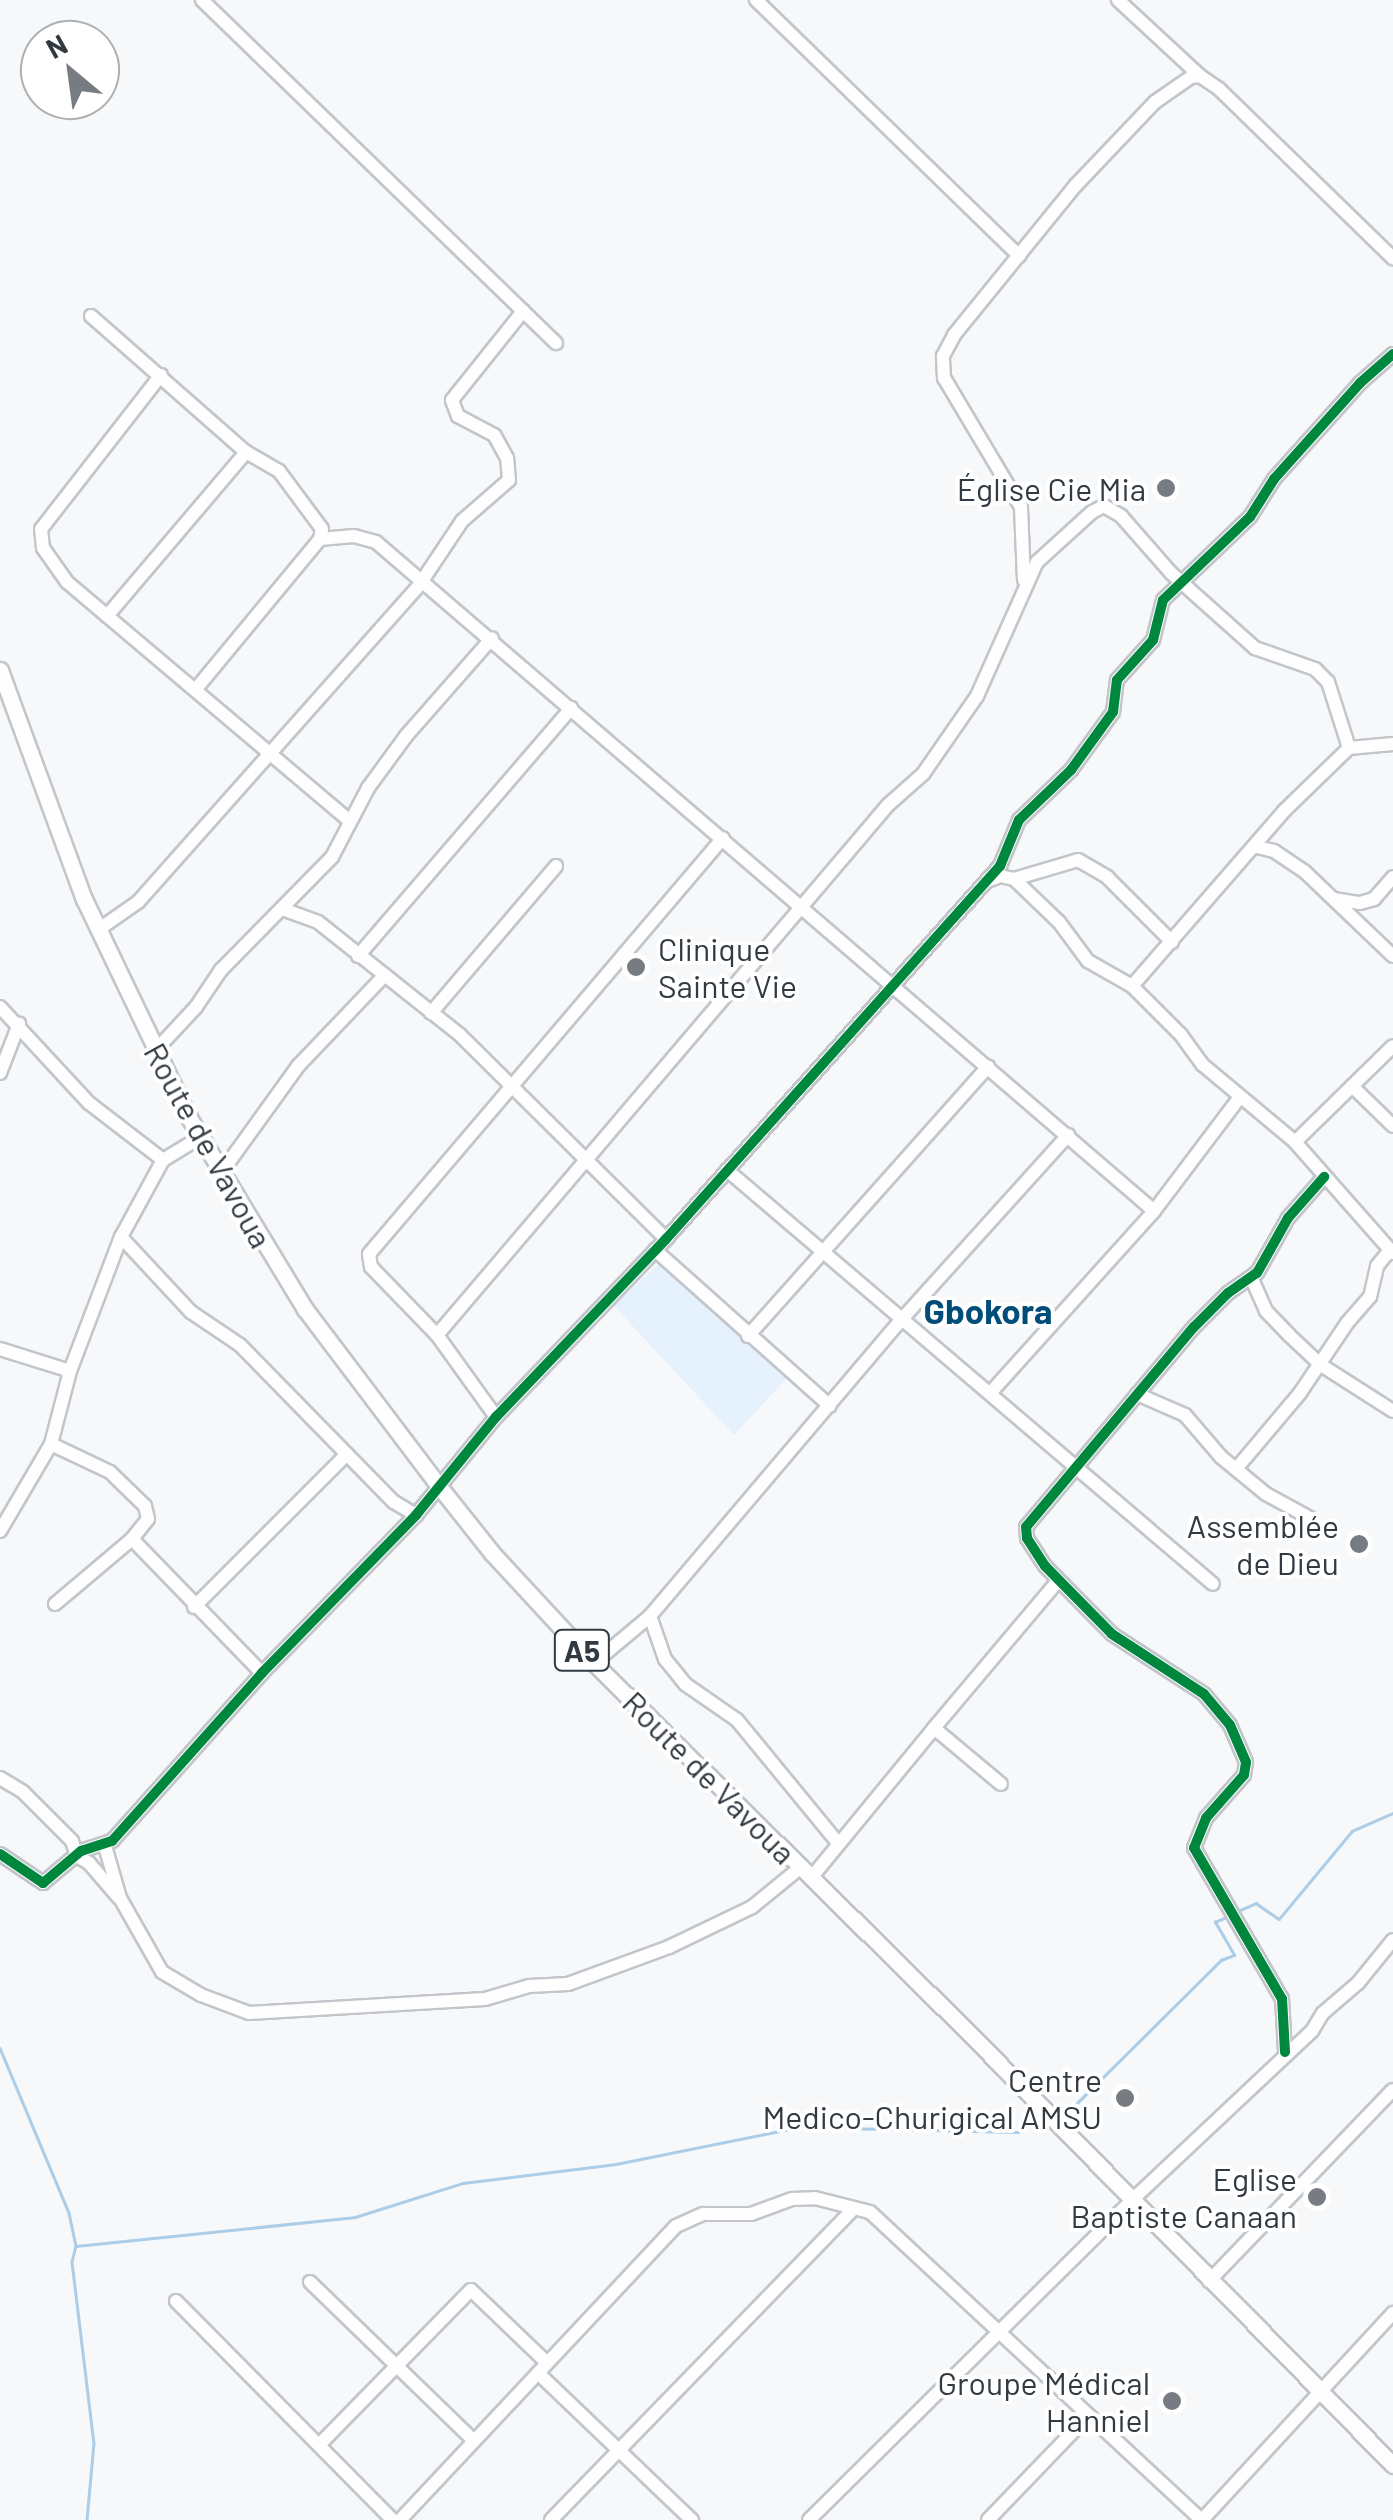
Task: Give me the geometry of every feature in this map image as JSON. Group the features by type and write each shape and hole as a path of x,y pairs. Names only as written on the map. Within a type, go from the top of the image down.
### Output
{"main road":[{"name":"Route de Vavoua","path":"0,670 98,930 201,1137 304,1309 438,1486 492,1553 594,1664 1393,2465"}],"street":[{"path":"202,0 556,343"},
{"path":"756,0 1019,256"},
{"path":"1118,0 1200,76 1220,89 1393,258"},
{"path":"1024,582 1021,507 944,378 943,356 1076,185 1155,102 1183,80 1200,76"},
{"path":"98,930 138,902 420,584 462,521 509,480 508,458 494,435 458,416 452,400 456,390 523,312"},
{"path":"90,316 246,452 279,470 319,520 320,539 196,689"},
{"path":"0,1854 43,1884 77,1856 94,1846 105,1846 262,1673 416,1515 496,1417 666,1239 982,886 1007,855 1019,820 1071,770 1113,712 1117,680 1153,640 1163,600 1250,517 1274,478 1360,383 1393,354"},
{"path":"161,375 41,529 43,548 67,582 350,821"},
{"path":"107,616 246,452"},
{"path":"437,1335 888,805 923,774 976,696 1024,582 1037,562 1104,506 1121,516 1183,582 1256,648 1301,662 1328,682 1349,748"},
{"path":"320,539 354,536 376,542 420,584 492,638 1154,1211"},
{"path":"155,1051 196,1007 221,970 285,910 332,857 350,821 406,736 492,638"},
{"path":"358,956 571,708"},
{"path":"1132,986 1256,848 1285,810 1349,748 1393,744"},
{"path":"496,1417 437,1335 372,1267 369,1254 723,838"},
{"path":"1256,848 1289,861 1393,956"},
{"path":"982,886 1000,876 1014,879 1078,860 1107,877 1172,942"},
{"path":"431,1012 556,866"},
{"path":"1334,899 1360,903 1374,899 1393,878"},
{"path":"1014,879 1059,922 1088,961 1132,986 1181,1035 1202,1065 1295,1142 1392,1251 1377,1266 1370,1297 1347,1322 1321,1365 1236,1469"},
{"path":"285,910 308,915 431,1012 514,1086 666,1239"},
{"path":"221,1172 302,1061 382,977"},
{"path":"0,1007 89,1103 163,1160"},
{"path":"0,1084 19,1024"},
{"path":"1295,1142 1393,1046"},
{"path":"748,1336 827,1253 988,1067"},
{"path":"1352,1086 1393,1126"},
{"path":"992,1391 1154,1211 1240,1097"},
{"path":"594,1664 650,1616 902,1319 1068,1135"},
{"path":"0,1530 51,1444 70,1371 122,1237 163,1160 201,1137"},
{"path":"727,1170 992,1391 1213,1584"},
{"path":"1285,2052 1282,1998 1194,1848 1206,1818 1244,1775 1246,1762 1230,1724 1204,1694 1112,1634 1058,1580 1027,1538 1026,1527 1194,1326 1251,1277 1288,1218 1324,1177"},
{"path":"122,1237 191,1312 240,1345 394,1502 416,1515"},
{"path":"655,1250 830,1406"},
{"path":"1251,1277 1266,1312 1321,1365 1393,1411"},
{"path":"0,1349 70,1371"},
{"path":"1137,1394 1185,1415 1236,1469 1266,1494 1310,1518"},
{"path":"51,1444 110,1472 145,1506 148,1519 132,1540 56,1604"},
{"path":"194,1607 347,1454"},
{"path":"132,1540 262,1673"},
{"path":"0,1778 22,1792 72,1841 77,1856 89,1863 120,1898 162,1972 200,1995 249,2013 485,1999 529,1986 589,1978 669,1948 759,1904 806,1873 838,1843 1058,1580"},
{"path":"650,1616 666,1659 684,1684 737,1720 838,1843"},
{"path":"934,1728 1001,1784"},
{"path":"105,1846 120,1898"},
{"path":"809,2520 1131,2200 1312,2030 1339,1996 1358,1984 1393,1940"},
{"path":"1209,2281 1393,2090"},
{"path":"176,2301 396,2520 676,2226 689,2218 751,2214 792,2199 815,2198 870,2212 1202,2520 1393,2313"},
{"path":"551,2520 854,2208"},
{"path":"310,2282 472,2439"},
{"path":"319,2445 471,2290 618,2450 692,2520"},
{"path":"988,2520 1087,2417"}],"shaded area":[{"path":"659,1264 786,1379 734,1435 613,1305"}],"waterway":[{"path":"1236,1912 1256,1903 1279,1919 1352,1831 1393,1813"},
{"path":"1068,2112 1221,1960 1234,1955 1215,1922 1229,1916"},
{"path":"0,2048 69,2213 76,2246 72,2262 94,2443 87,2520"},
{"path":"76,2246 355,2217 463,2183 616,2164 800,2127 1018,2132"}],"cycle path":[{"path":"0,1854 43,1883 81,1851 112,1841 262,1673 416,1515 496,1417 666,1239 1000,866 1019,820 1071,770 1113,712 1117,680 1153,640 1163,600 1250,517 1274,479 1360,383 1393,354"},
{"path":"1285,2052 1282,1999 1194,1848 1206,1818 1244,1775 1246,1762 1230,1725 1204,1694 1112,1634 1045,1566 1027,1538 1026,1527 1194,1327 1228,1293 1257,1273 1288,1218 1324,1177"}],"place":[{"name":"Église Cie Mia","path":"1166,488"},
{"name":"Clinique Sainte Vie","path":"636,967"},
{"name":"Assemblée de Dieu","path":"1359,1544"},
{"name":"Centre Medico-Churigical AMSU","path":"1125,2098"},
{"name":"Eglise Baptiste Canaan","path":"1317,2197"},
{"name":"Groupe Médical Hanniel","path":"1172,2401"}],"district":[{"name":"Gbokora","path":"988,1310"}]}
